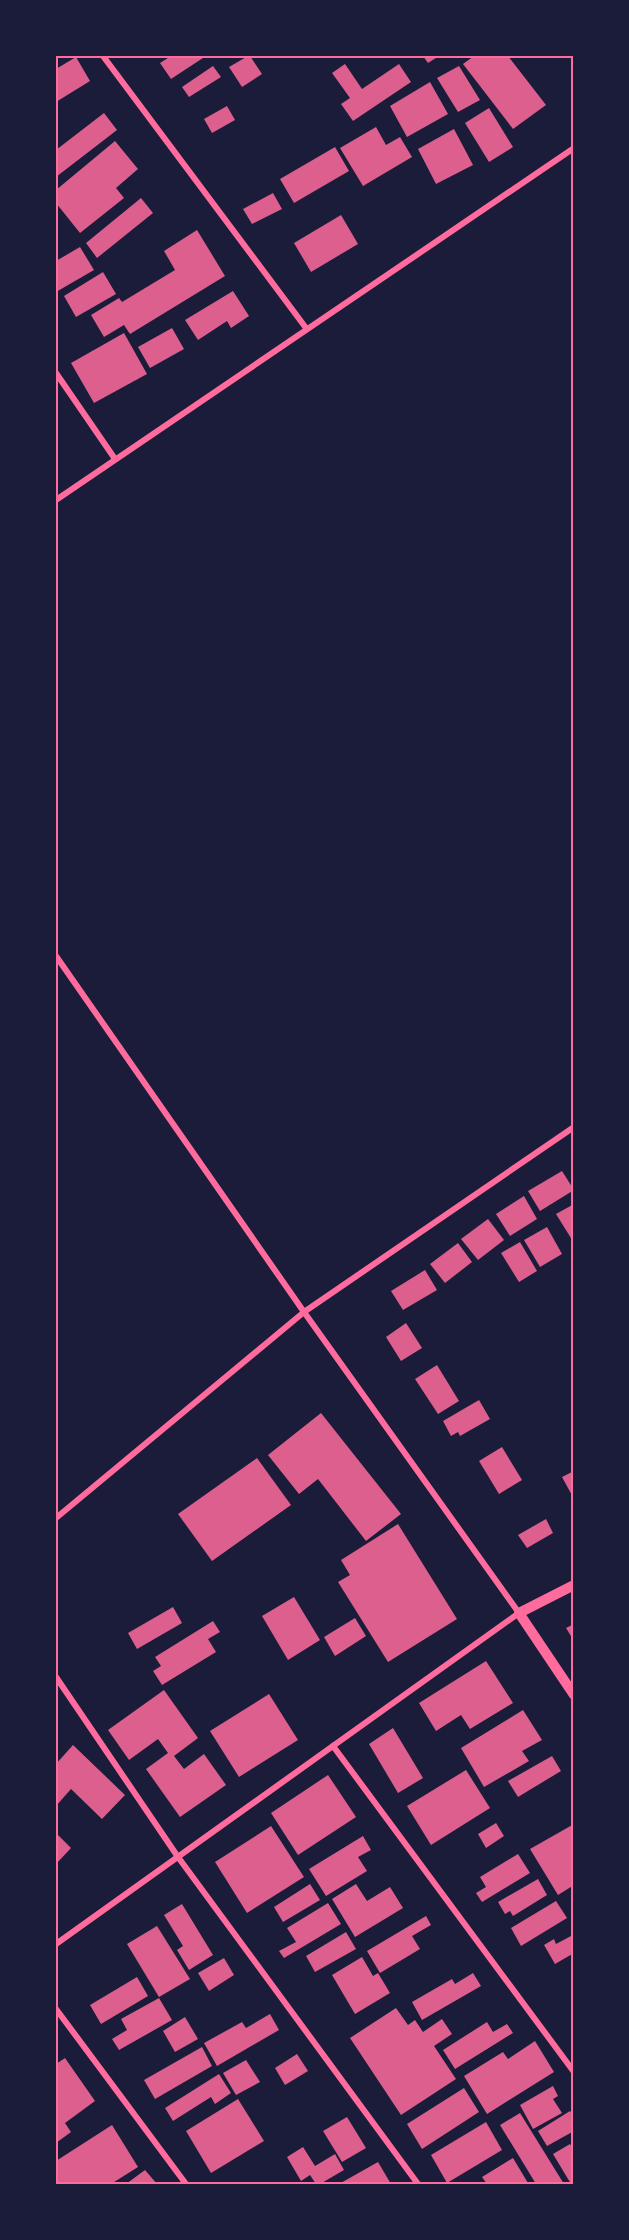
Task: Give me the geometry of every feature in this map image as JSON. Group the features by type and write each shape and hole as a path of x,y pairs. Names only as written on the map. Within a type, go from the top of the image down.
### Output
{"street":[{"path":"103,56 306,328"},
{"path":"56,500 573,148"},
{"path":"56,372 115,459"},
{"path":"56,956 304,1312 519,1613 573,1695"},
{"path":"56,1518 304,1312 573,1127"},
{"path":"56,1944 519,1613 573,1585"},
{"path":"56,1677 178,1857 418,2184"},
{"path":"333,1746 573,2072"},
{"path":"56,2009 186,2184"}],"building":[{"path":"171,56 206,56 171,79 160,63"},
{"path":"248,56 262,74 242,87 229,67"},
{"path":"423,56 439,56 428,63"},
{"path":"474,56 508,56 546,105 513,129 463,64"},
{"path":"76,57 90,81 56,102 56,69"},
{"path":"345,64 362,89 399,64 411,82 353,121 341,104 350,98 332,73"},
{"path":"213,66 221,77 189,97 182,87"},
{"path":"459,66 480,100 458,112 437,78"},
{"path":"430,82 448,114 407,137 390,106"},
{"path":"227,106 235,120 212,133 204,119"},
{"path":"489,108 513,147 489,162 465,123"},
{"path":"104,113 117,130 56,177 56,150"},
{"path":"376,127 386,145 400,137 412,157 363,186 340,148"},
{"path":"454,129 473,165 436,184 418,149"},
{"path":"115,141 138,169 116,188 124,198 80,233 56,203 56,190"},
{"path":"335,147 349,171 294,203 280,179"},
{"path":"273,193 282,209 252,224 243,209"},
{"path":"141,198 153,213 97,258 86,243"},
{"path":"341,215 358,244 311,272 294,243"},
{"path":"197,230 225,276 130,334 124,325 104,337 91,315 119,298 122,302 175,270 164,251"},
{"path":"80,247 94,270 56,292 56,261"},
{"path":"103,272 116,294 76,317 64,296"},
{"path":"233,291 249,316 231,328 227,321 198,340 185,320"},
{"path":"172,328 184,349 150,368 138,347"},
{"path":"124,333 147,374 94,403 71,363"},
{"path":"562,1171 574,1190 540,1211 528,1191"},
{"path":"524,1196 537,1219 510,1236 496,1214"},
{"path":"574,1204 574,1243 556,1214"},
{"path":"488,1219 504,1240 478,1260 461,1239"},
{"path":"547,1227 562,1254 540,1267 524,1240"},
{"path":"520,1242 537,1271 519,1282 501,1253"},
{"path":"458,1243 472,1262 445,1283 430,1264"},
{"path":"425,1270 437,1290 403,1310 391,1291"},
{"path":"406,1323 422,1348 401,1361 386,1337"},
{"path":"437,1365 459,1401 438,1414 415,1379"},
{"path":"479,1400 490,1419 460,1436 458,1432 451,1436 443,1421"},
{"path":"321,1413 401,1514 366,1541 318,1479 299,1494 268,1455"},
{"path":"502,1447 522,1480 499,1494 479,1461"},
{"path":"257,1458 291,1505 212,1561 178,1514"},
{"path":"574,1471 574,1499 562,1477"},
{"path":"546,1519 553,1533 527,1548 518,1535"},
{"path":"398,1524 457,1619 388,1662 338,1582 350,1575 341,1560"},
{"path":"294,1597 320,1640 288,1660 262,1616"},
{"path":"173,1607 182,1623 137,1649 128,1633"},
{"path":"355,1618 366,1636 335,1656 324,1637"},
{"path":"213,1621 220,1632 208,1639 216,1652 162,1685 153,1671 161,1666 155,1657"},
{"path":"574,1624 574,1641 566,1628"},
{"path":"486,1661 513,1703 470,1729 461,1715 436,1731 419,1703"},
{"path":"164,1690 198,1738 174,1756 184,1769 204,1754 226,1785 180,1817 146,1769 168,1753 158,1739 129,1760 108,1730"},
{"path":"269,1694 298,1740 239,1777 210,1731"},
{"path":"523,1710 542,1740 522,1751 529,1761 484,1787 461,1748"},
{"path":"393,1728 423,1778 398,1793 369,1744"},
{"path":"73,1745 125,1795 102,1819 71,1789 56,1806 56,1764"},
{"path":"552,1756 561,1771 518,1797 508,1781"},
{"path":"466,1770 490,1808 431,1845 407,1806"},
{"path":"328,1775 356,1817 298,1855 271,1813"},
{"path":"496,1823 504,1836 486,1848 478,1834"},
{"path":"574,1824 574,1885 558,1895 530,1849"},
{"path":"271,1826 304,1877 247,1913 215,1862"},
{"path":"56,1833 71,1848 56,1864"},
{"path":"363,1836 371,1850 358,1857 367,1871 326,1896 309,1869"},
{"path":"518,1854 530,1873 482,1902 476,1893 486,1887 480,1877"},
{"path":"538,1879 547,1895 513,1916 510,1911 505,1914 498,1902"},
{"path":"310,1884 320,1900 283,1922 274,1907"},
{"path":"356,1884 367,1901 390,1887 403,1908 355,1937 332,1899"},
{"path":"556,1901 567,1918 521,1946 511,1928"},
{"path":"328,1903 341,1924 284,1958 279,1951 296,1942 287,1928"},
{"path":"182,1904 213,1955 189,1970 177,1950 183,1946 164,1915"},
{"path":"426,1916 431,1925 412,1936 420,1949 380,1973 367,1951"},
{"path":"157,1926 190,1979 159,1997 127,1944"},
{"path":"346,1932 356,1949 315,1972 306,1956"},
{"path":"571,1936 574,1953 555,1964 544,1945 554,1939 556,1944"},
{"path":"362,1957 373,1976 378,1973 390,1993 355,2014 332,1975"},
{"path":"224,1958 234,1975 209,1991 198,1973"},
{"path":"473,1973 481,1986 422,2020 412,2002 452,1979 455,1984"},
{"path":"137,1977 148,1996 101,2024 90,2005"},
{"path":"159,1998 172,2020 119,2050 112,2039 127,2030 121,2019"},
{"path":"396,2008 408,2025 415,2020 423,2032 442,2019 452,2034 434,2046 456,2079 401,2115 350,2038"},
{"path":"270,2014 279,2030 217,2066 204,2043 242,2022 246,2028"},
{"path":"185,2017 198,2039 175,2052 163,2031"},
{"path":"487,2022 493,2032 507,2024 513,2033 455,2069 443,2050"},
{"path":"535,2041 554,2072 487,2114 464,2076 503,2052 508,2059"},
{"path":"202,2047 212,2066 155,2099 144,2080"},
{"path":"297,2054 308,2071 285,2085 275,2068"},
{"path":"65,2058 95,2101 65,2123 71,2132 56,2143 56,2064"},
{"path":"246,2060 260,2082 236,2095 223,2073"},
{"path":"219,2074 231,2093 215,2104 211,2097 173,2121 165,2108"},
{"path":"553,2086 558,2096 553,2099 562,2113 533,2129 520,2105"},
{"path":"464,2088 479,2112 422,2149 407,2124"},
{"path":"238,2099 264,2141 211,2173 186,2131"},
{"path":"570,2111 574,2117 574,2131 547,2146 538,2131"},
{"path":"520,2113 564,2184 536,2184 500,2125"},
{"path":"347,2117 366,2148 342,2162 323,2131"},
{"path":"486,2122 502,2150 447,2183 431,2155"},
{"path":"112,2125 138,2167 111,2184 56,2184 56,2161"},
{"path":"570,2144 574,2150 574,2184 571,2184 553,2154"},
{"path":"303,2147 315,2166 335,2154 344,2170 320,2184 316,2184 310,2175 301,2181 287,2157"},
{"path":"513,2158 528,2183 487,2184 482,2177"},
{"path":"378,2162 391,2184 339,2184"},
{"path":"145,2170 157,2184 126,2184"}]}
